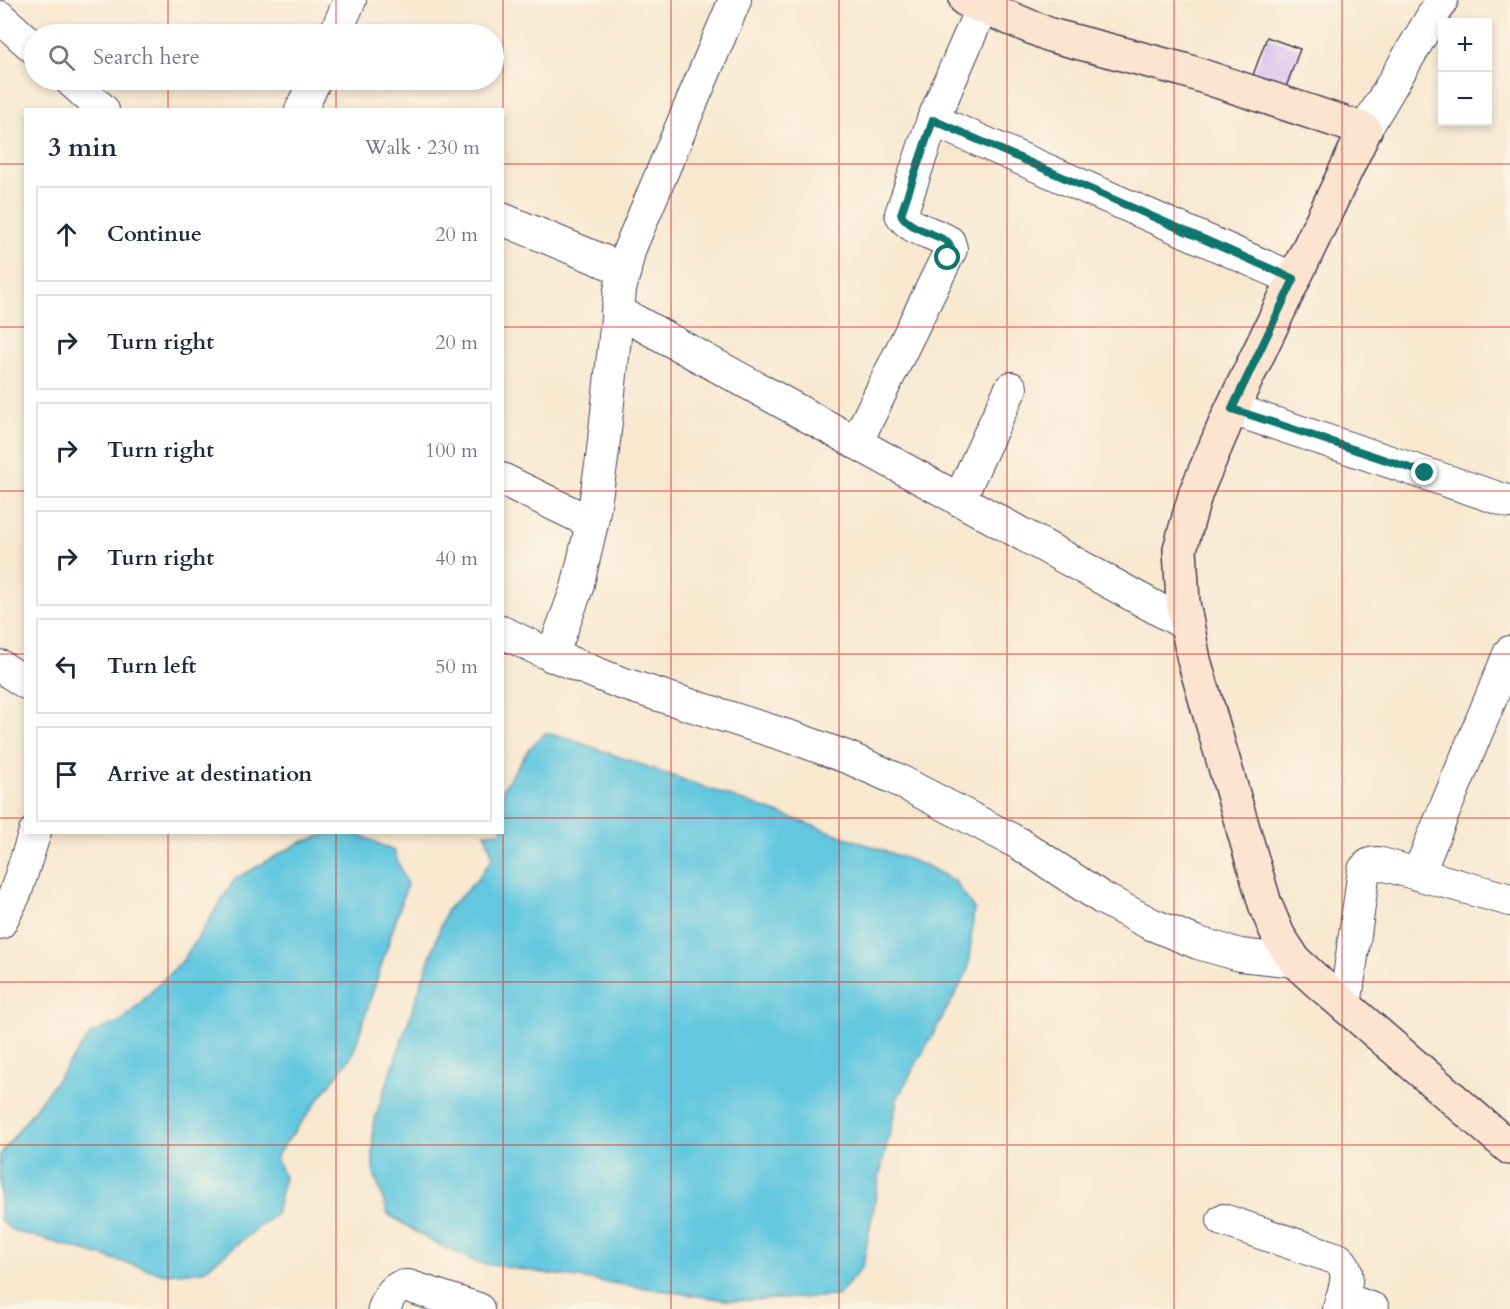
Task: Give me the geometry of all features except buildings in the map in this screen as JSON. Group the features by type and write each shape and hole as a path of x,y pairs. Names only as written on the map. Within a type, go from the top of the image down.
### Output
{"street":[{"path":"339,24 350,0"},
{"path":"552,656 577,588 592,523 602,459 617,311 630,248 735,0"},
{"path":"1443,0 1365,130 1232,409 1196,492 1180,549 1183,603 1194,660 1265,904 1278,935 1295,961 1510,1148"},
{"path":"856,443 951,249 948,242 912,225 901,214 977,2 1050,35 1184,70 1365,130"},
{"path":"0,17 24,39"},
{"path":"81,90 101,108"},
{"path":"302,108 310,90"},
{"path":"933,120 1294,279"},
{"path":"504,220 625,270"},
{"path":"617,311 1187,625"},
{"path":"959,500 1011,388"},
{"path":"1232,409 1510,502"},
{"path":"504,480 592,523"},
{"path":"504,633 552,656 618,682 797,739 894,778 1020,844 1102,898 1151,924 1198,943 1240,955 1295,961"},
{"path":"1418,874 1510,652"},
{"path":"0,666 24,682"},
{"path":"0,923 15,894 34,834"},
{"path":"1345,1006 1364,870 1372,863 1510,900"},
{"path":"1223,1220 1338,1259 1345,1264 1347,1270 1341,1303 1373,1309"},
{"path":"384,1309 390,1295 401,1286 408,1286 478,1309"}],"water":[{"path":"545,733 569,739 927,866 955,881 974,909 968,971 898,1097 879,1178 863,1266 838,1296 733,1301 478,1263 429,1240 388,1214 373,1170 373,1124 446,911 478,879 493,857 485,834 504,834 504,787 529,749"},
{"path":"327,834 358,834 394,851 407,885 353,1054 276,1156 284,1178 276,1214 203,1271 165,1274 12,1230 0,1220 0,1155 91,1034 123,1020 184,959 235,879 299,843"}],"route":[{"path":"948,258 951,249 948,242 912,225 901,214 933,120 1294,279 1232,409 1425,473"}]}
